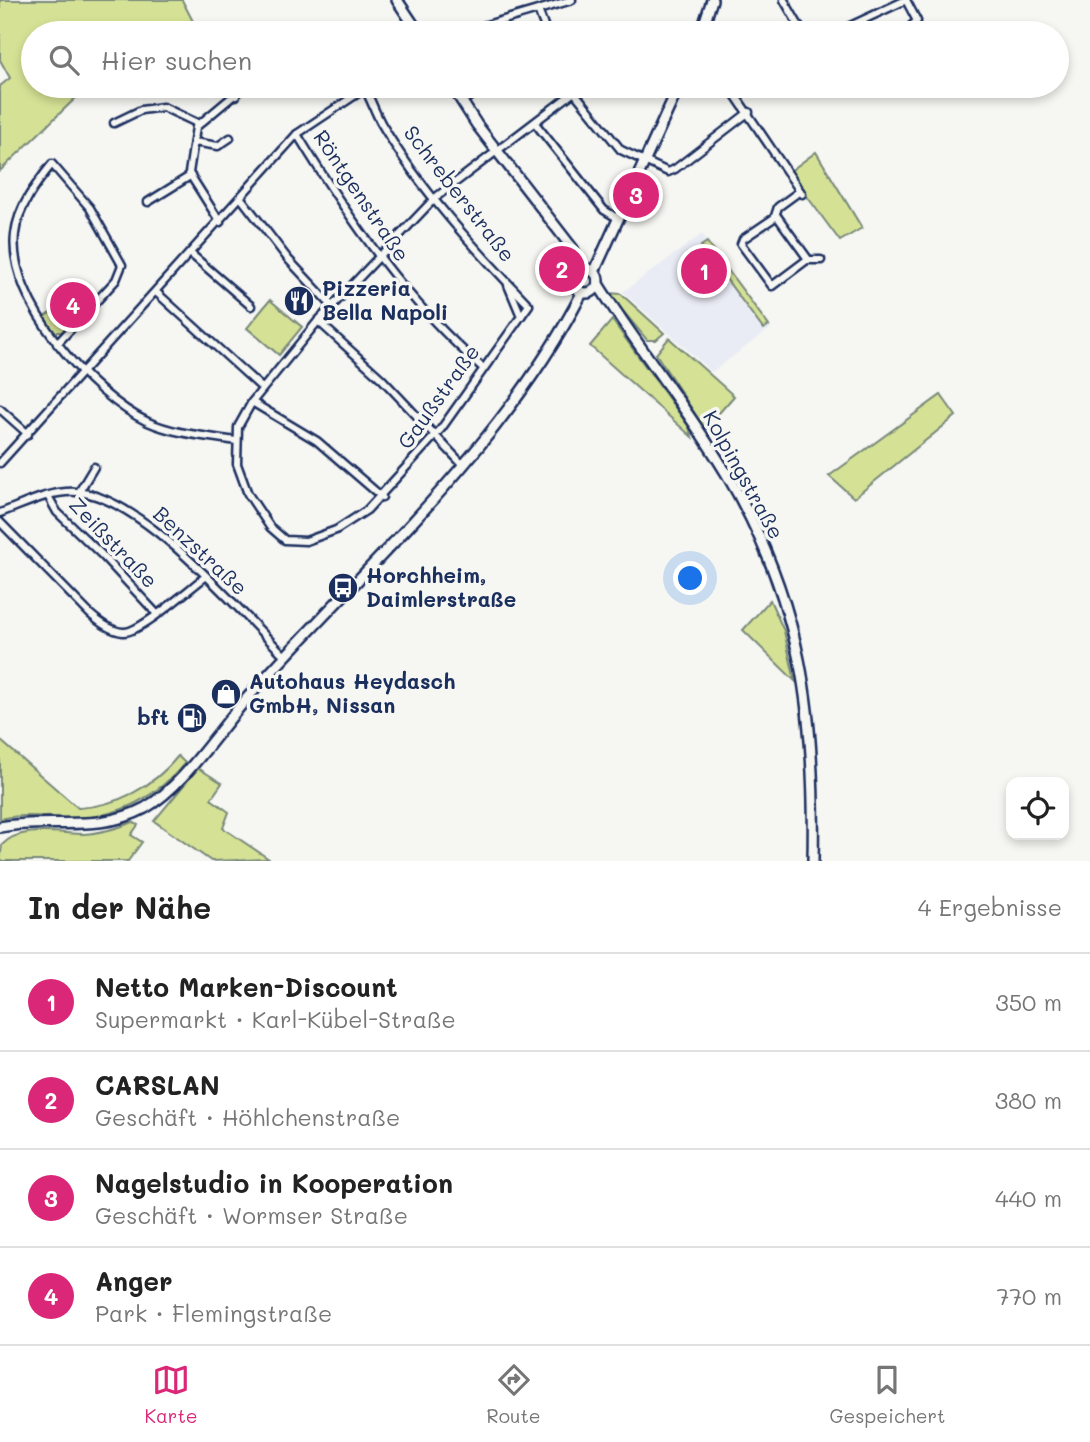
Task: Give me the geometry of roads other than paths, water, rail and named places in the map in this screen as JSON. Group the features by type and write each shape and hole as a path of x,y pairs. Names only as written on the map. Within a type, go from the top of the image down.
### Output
{"main road":[{"path":"397,0 411,21"},
{"path":"705,21 712,0"},
{"path":"459,98 497,152 573,249 582,270"},
{"path":"582,270 594,272 674,98"},
{"path":"582,270 574,282 587,293"},
{"name":"Kolpingstraße","path":"594,272 598,284 726,472 760,537 780,585 793,626 807,699 814,795 812,861"},
{"path":"0,827 99,825 124,818 153,803 167,792 285,656 463,465 543,359 587,293 598,284"},
{"name":"Kolpingstraße","path":"587,293 613,306"},
{"path":"0,835 25,825"}],"street":[{"path":"500,21 572,0"},
{"path":"784,0 796,21"},
{"path":"860,21 906,0 917,21"},
{"path":"538,10 542,21"},
{"path":"220,222 190,176 197,123 233,98"},
{"path":"0,463 297,134 351,98"},
{"name":"Schreberstraße","path":"369,98 388,135 435,198 529,305 520,316"},
{"path":"461,101 467,98"},
{"path":"57,344 116,279 122,265 90,208 52,164 33,188 19,218 15,247 29,299 57,344 83,373 125,408 147,421 182,433 236,441 243,415 262,388 318,321 379,256 435,198 565,98"},
{"path":"585,98 621,150 667,172 673,171 749,112"},
{"path":"738,98 801,192 778,207 775,216 742,241 741,246 772,286 808,260 821,260"},
{"path":"114,123 141,110 163,107 197,123"},
{"path":"535,122 604,210 619,219"},
{"name":"Röntgenstraße","path":"297,134 338,200 379,256 432,320 483,368"},
{"path":"194,142 218,146 230,138"},
{"path":"148,202 190,176"},
{"path":"242,198 288,259 332,306"},
{"path":"775,216 780,218 808,260"},
{"path":"191,254 251,306"},
{"name":"Schreberstraße","path":"508,284 520,316"},
{"path":"156,292 262,388"},
{"name":"Gaußstraße","path":"236,441 237,464 248,494 264,520 285,540 306,541 325,535 359,516 382,497 435,436 520,316"},
{"path":"318,321 382,379 463,465"},
{"path":"252,402 317,442 382,497"},
{"path":"0,409 28,434"},
{"path":"79,492 94,467"},
{"name":"Benzstraße","path":"0,513 48,495 79,492 121,505 168,541 285,656"},
{"name":"Zeißstraße","path":"48,495 57,512 156,613"},
{"path":"0,522 48,573 104,625 124,632 132,631 205,577"}],"place":[{"name":"Nagelstudio in Kooperation","path":"636,195"},
{"name":"CARSLAN","path":"562,269"},
{"name":"Netto Marken-Discount","path":"704,271"},
{"name":"Pizzeria Bella Napoli","path":"299,301"},
{"name":"Anger","path":"73,305"},
{"name":"Horchheim, Daimlerstraße","path":"343,588"},
{"name":"Autohaus Heydasch GmbH, Nissan","path":"226,694"},
{"name":"bft","path":"192,718"}]}
